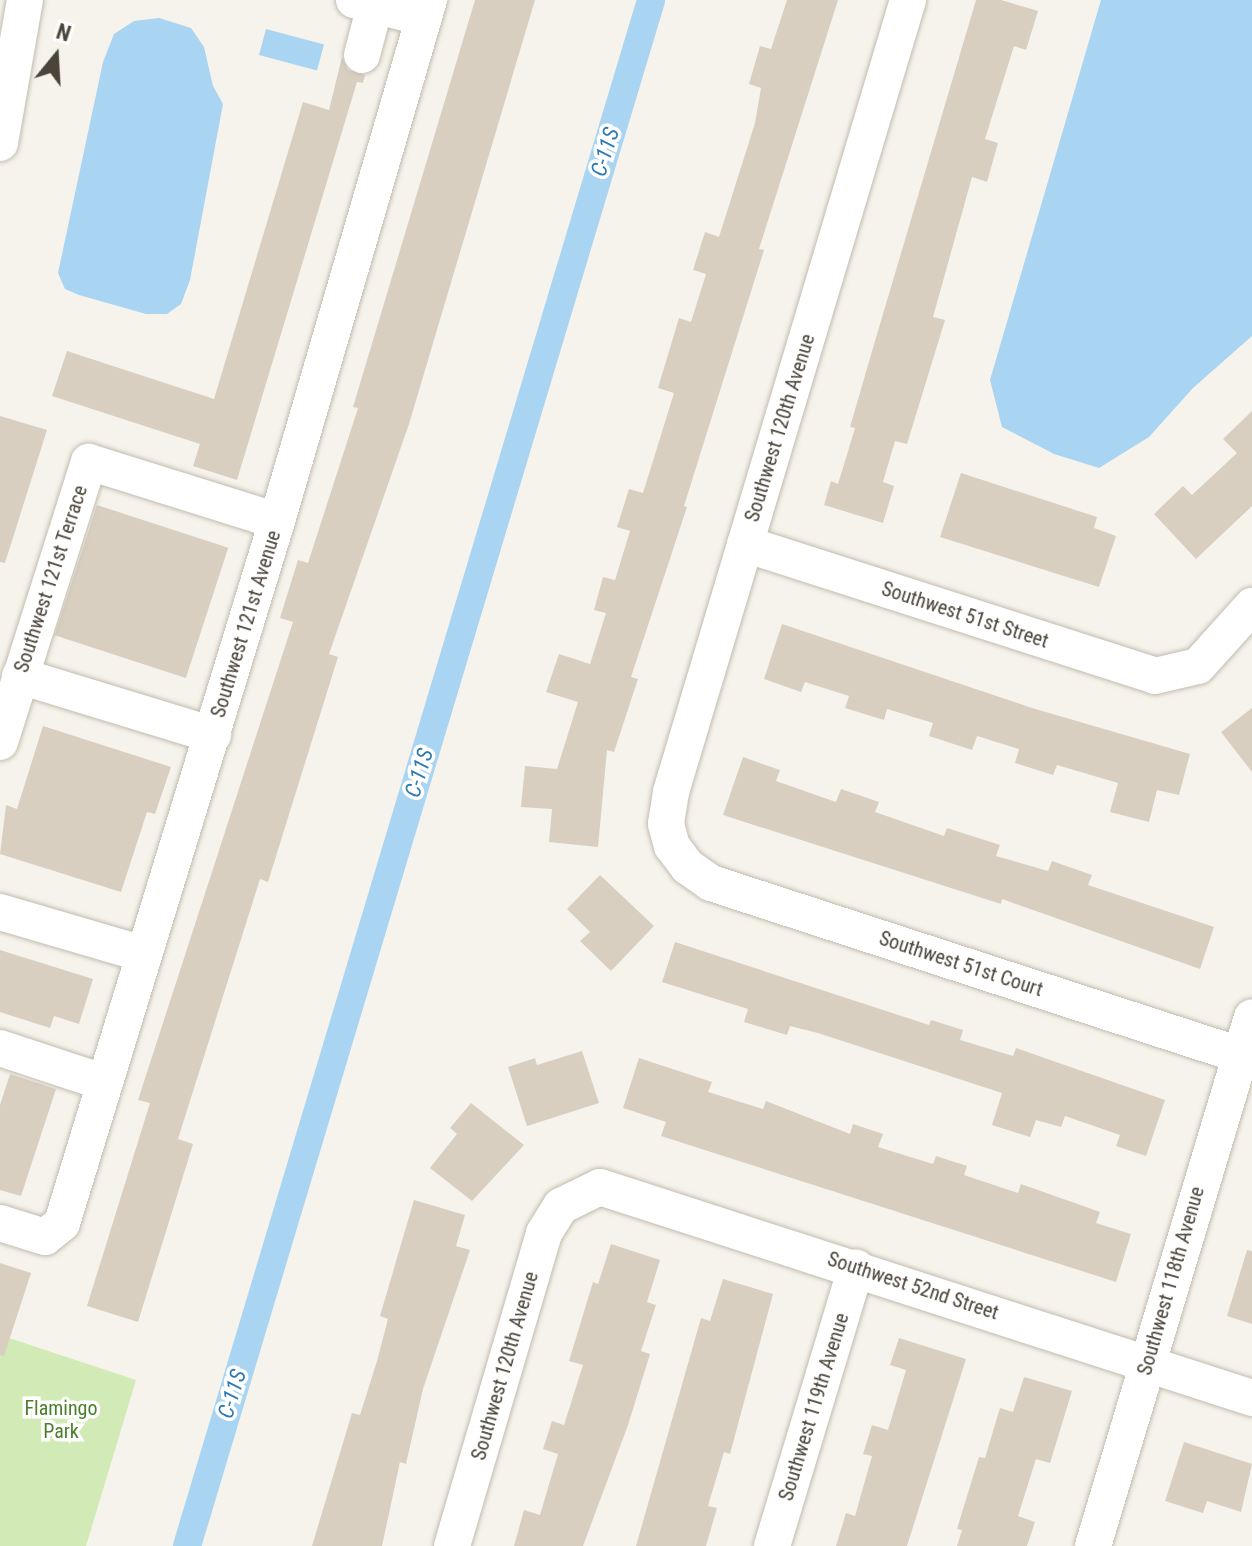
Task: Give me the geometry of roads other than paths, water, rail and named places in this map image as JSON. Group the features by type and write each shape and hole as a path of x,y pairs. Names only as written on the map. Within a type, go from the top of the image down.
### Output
{"street":[{"name":"Southwest 120th Avenue","path":"678,856 666,824 671,792 908,0"},
{"path":"362,55 364,3 426,9"},
{"name":"Southwest 121st Avenue","path":"0,1223 45,1237 62,1223 103,1082 213,735 426,9"},
{"path":"0,143 15,21"},
{"name":"Southwest 121st Terrace","path":"0,742 89,462 277,521"},
{"name":"Southwest 51st Street","path":"745,544 1142,673 1186,672 1211,656 1252,606"},
{"path":"20,676 213,735"},
{"name":"Southwest 51st Court","path":"678,856 711,883 1246,1057"},
{"path":"0,912 144,954"},
{"name":"Southwest 118th Avenue","path":"1093,1546 1147,1363 1246,1057 1252,1017"},
{"path":"0,1048 103,1082"},
{"name":"Southwest 52nd Street","path":"574,1196 600,1187 618,1189 1252,1398"},
{"name":"Southwest 120th Avenue","path":"452,1546 544,1233 551,1217 574,1196"},
{"name":"Southwest 119th Avenue","path":"772,1546 856,1267"}],"water":[{"path":"1101,0 1252,0 1252,336 1193,388 1149,437 1099,468 1054,454 1002,427 990,380"},
{"path":"159,18 191,28 204,47 213,86 223,104 190,280 181,304 167,314 146,314 65,289 58,273 103,62 114,34 134,21"},
{"path":"266,29 324,45 317,71 259,55"}],"waterway":[{"name":"C-11S","path":"187,1546 651,0"}],"park label":[{"name":"Flamingo Park","path":"61,1420"}]}
